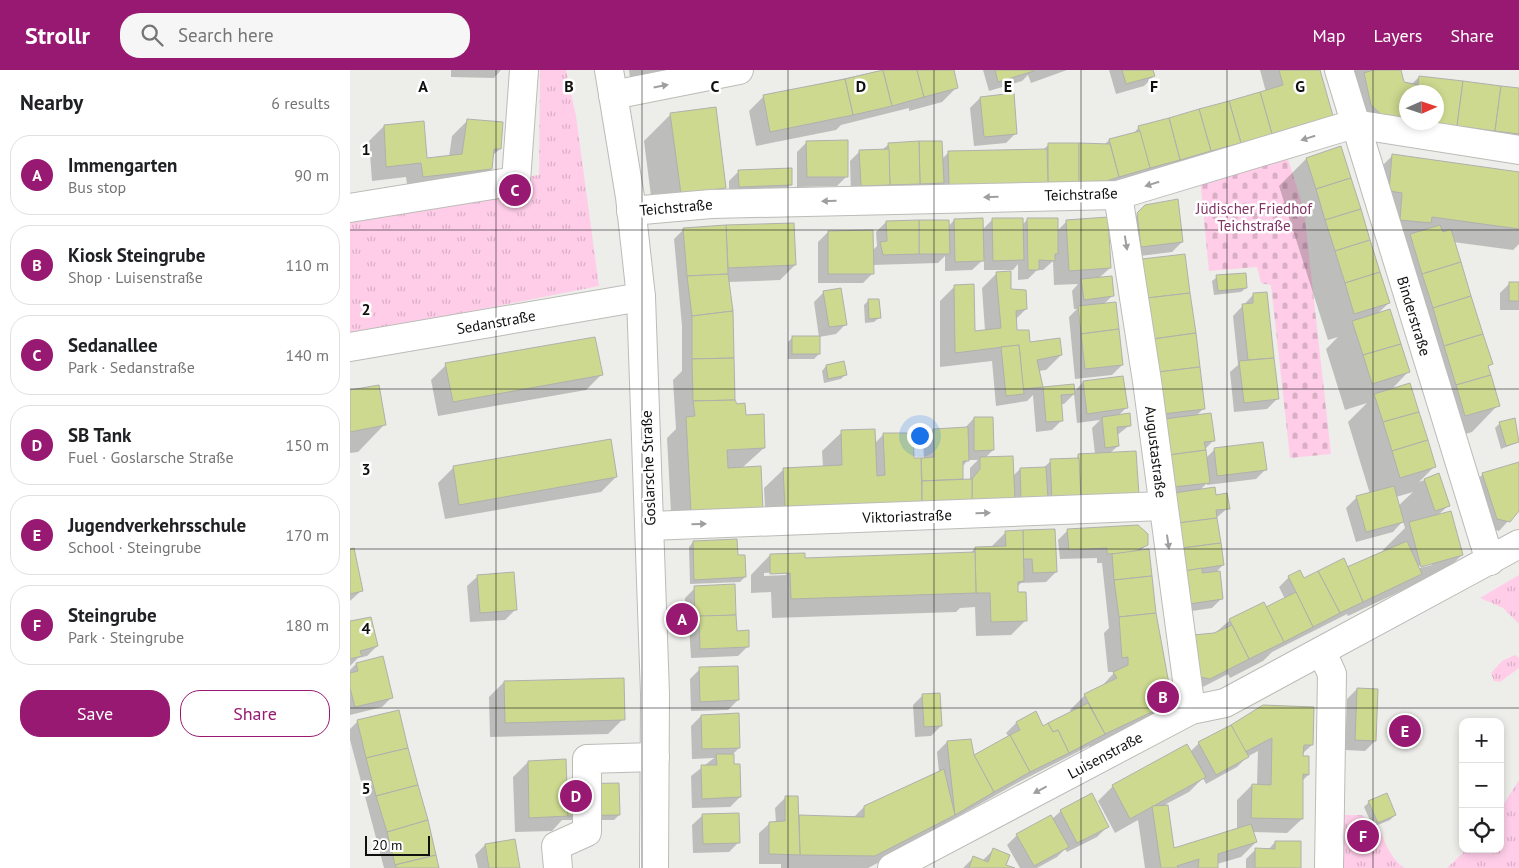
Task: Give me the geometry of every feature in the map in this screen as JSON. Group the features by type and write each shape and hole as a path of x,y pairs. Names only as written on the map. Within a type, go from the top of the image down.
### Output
{"street":[{"path":"350,208 516,181 524,70"},
{"path":"611,83 739,70"},
{"name":"Binderstraße","path":"1340,70 1354,124 1490,561"},
{"name":"Goslarsche Straße","path":"611,83 631,211 641,297 650,526 655,756 654,868"},
{"name":"Teichstraße","path":"631,211 712,204 1118,194 1354,124 1519,150"},
{"name":"Augustastraße","path":"1118,194 1192,710"},
{"name":"Sedanstraße","path":"350,347 641,297"},
{"name":"Viktoriastraße","path":"650,526 1163,506"},
{"name":"Luisenstraße","path":"892,868 1192,710 1225,703 1519,544"},
{"path":"1322,652 1332,674 1329,868"},
{"path":"558,868 556,846 587,832 587,759 655,756"}],"green space":[{"path":"540,70 566,70 576,116 599,286 350,335 350,206 539,175"},
{"name":"Jüdischer Friedhof Teichstraße","path":"1286,153 1304,210 1331,454 1290,458 1271,285 1261,283 1257,267 1209,271 1200,178"},
{"path":"1519,575 1519,624 1503,608 1480,598"},
{"path":"1515,655 1519,658 1519,668 1500,682 1494,681 1491,673 1502,661"},
{"path":"1519,780 1519,868 1447,868 1463,853 1504,853 1504,804"},
{"path":"1343,815 1361,815 1378,825 1391,854 1405,868 1342,868"}],"building":[{"path":"883,70 892,106 853,115 845,79"},
{"path":"883,70 917,70 924,97 892,106"},
{"path":"917,70 954,70 958,88 924,97"},
{"path":"995,70 1034,70 1034,71 998,82"},
{"path":"1122,70 1153,70 1155,76 1126,84"},
{"path":"1279,70 1320,70 1333,116 1272,134 1260,92 1283,85"},
{"path":"1373,70 1401,70 1404,82 1418,85 1399,85 1399,118 1382,115 1371,105 1364,73"},
{"path":"1419,76 1463,81 1457,126 1444,124 1444,85 1418,85"},
{"path":"845,79 853,115 770,132 763,95"},
{"path":"1463,81 1501,86 1495,131 1457,126"},
{"path":"1501,86 1519,88 1519,134 1495,131"},
{"path":"1260,92 1272,134 1241,143 1229,101"},
{"path":"1014,93 1017,134 984,137 980,97"},
{"path":"1229,101 1241,143 1211,151 1199,109"},
{"path":"716,107 726,188 681,194 670,113"},
{"path":"1199,109 1211,151 1180,160 1169,118"},
{"path":"1169,118 1180,160 1150,168 1138,126"},
{"path":"467,119 503,122 501,149 494,149 492,169 423,177 421,163 386,167 384,125 424,121 427,158 462,154"},
{"path":"1140,131 1150,168 1119,177 1109,139"},
{"path":"848,140 848,177 807,177 806,141"},
{"path":"919,141 942,141 944,183 920,184"},
{"path":"919,141 920,184 890,185 888,143"},
{"path":"1048,143 1079,143 1079,182 1048,183"},
{"path":"1079,143 1110,144 1119,177 1106,181 1079,182"},
{"path":"1341,146 1351,178 1316,189 1306,158"},
{"path":"889,149 890,185 861,186 859,150"},
{"path":"1047,149 1048,183 949,185 948,151"},
{"path":"1392,154 1519,172 1519,229 1432,217 1431,223 1400,220 1402,193 1389,191"},
{"path":"792,168 792,185 739,187 738,170"},
{"path":"1351,178 1361,209 1325,220 1316,189"},
{"path":"1178,199 1183,242 1141,247 1137,213 1145,205"},
{"path":"1361,209 1370,240 1335,251 1325,220"},
{"path":"1108,217 1111,268 1069,271 1066,220"},
{"path":"983,218 984,261 955,262 954,219"},
{"path":"992,218 1023,218 1024,260 993,261"},
{"path":"1027,218 1058,218 1058,254 1055,254 1055,261 1039,260 1039,270 1028,270"},
{"path":"919,220 949,220 950,254 919,254"},
{"path":"919,220 919,254 883,255 880,242 887,241 886,221"},
{"path":"794,223 796,265 728,268 726,225"},
{"path":"726,225 728,274 687,276 683,228"},
{"path":"1440,225 1443,232 1451,229 1461,262 1422,274 1410,234"},
{"path":"873,230 874,274 828,274 828,231"},
{"path":"1370,240 1380,272 1345,283 1335,251"},
{"path":"1185,254 1190,293 1147,298 1142,259"},
{"path":"1461,262 1471,296 1433,308 1422,274"},
{"path":"1011,271 1011,289 1026,290 1027,309 1016,311 1017,330 1029,330 1030,342 1060,338 1062,355 1037,360 1043,387 1023,389 1019,345 955,353 954,285 974,284 975,331 1001,328 996,272"},
{"path":"1380,272 1390,303 1354,314 1345,283"},
{"path":"1246,273 1247,288 1218,291 1216,275"},
{"path":"728,274 733,311 692,316 687,276"},
{"path":"1112,276 1114,296 1084,300 1081,279"},
{"path":"1509,282 1519,282 1519,301 1509,301"},
{"path":"841,288 847,325 829,327 823,291"},
{"path":"1267,292 1274,358 1248,360 1242,304 1253,303 1253,293"},
{"path":"1190,293 1196,333 1153,339 1147,298"},
{"path":"1471,296 1483,334 1444,346 1433,308"},
{"path":"868,299 879,299 881,318 869,319"},
{"path":"1116,302 1119,329 1081,334 1078,306"},
{"path":"1390,309 1401,344 1363,355 1352,321"},
{"path":"733,311 734,358 692,359 692,316"},
{"path":"1119,329 1123,365 1085,369 1081,334"},
{"path":"1196,333 1200,367 1158,372 1153,339"},
{"path":"1483,334 1493,364 1488,366 1491,375 1456,385 1444,346"},
{"path":"792,336 820,336 820,354 792,354"},
{"path":"595,337 603,375 453,402 445,363"},
{"path":"1401,344 1410,372 1372,384 1363,355"},
{"path":"1019,345 1024,394 1006,396 1001,347"},
{"path":"734,358 735,400 693,401 692,359"},
{"path":"1274,358 1279,399 1244,403 1239,361"},
{"path":"844,361 847,375 828,379 826,365"},
{"path":"1200,367 1205,409 1163,414 1158,372"},
{"path":"1491,375 1500,406 1465,416 1456,385"},
{"path":"1123,376 1128,408 1087,414 1083,381"},
{"path":"1410,383 1419,412 1383,422 1374,394"},
{"path":"1074,384 1075,394 1061,395 1063,421 1046,422 1043,387"},
{"path":"379,385 386,425 350,432 350,390"},
{"path":"735,400 737,404 745,403 746,415 764,414 765,448 727,450 728,468 761,466 763,510 691,512 686,417 695,416 693,401"},
{"path":"1419,412 1428,440 1392,451 1383,422"},
{"path":"1130,413 1131,426 1117,427 1119,446 1105,448 1102,417"},
{"path":"1211,413 1215,441 1204,442 1206,450 1169,455 1164,419"},
{"path":"974,417 993,417 994,450 974,451"},
{"path":"1515,418 1519,442 1506,446 1499,422"},
{"path":"968,427 969,461 963,461 963,479 922,481 921,458 934,457 933,429"},
{"path":"875,429 877,476 885,475 883,433 913,433 914,458 921,458 922,504 785,508 783,468 842,465 841,430"},
{"path":"611,439 617,477 459,505 453,466"},
{"path":"1428,440 1436,467 1400,478 1392,451"},
{"path":"1263,442 1267,470 1217,476 1214,448"},
{"path":"1206,450 1210,483 1173,487 1169,455"},
{"path":"1136,451 1139,495 1081,499 1078,454"},
{"path":"1013,456 1015,500 972,502 972,479 980,469 980,457"},
{"path":"1079,458 1081,499 1052,500 1050,459"},
{"path":"1519,462 1519,511 1510,522 1497,519 1482,473"},
{"path":"1046,467 1048,499 1021,500 1020,468"},
{"path":"1439,473 1450,506 1435,511 1424,479"},
{"path":"972,479 972,502 922,504 922,481"},
{"path":"1394,486 1404,522 1366,532 1356,496"},
{"path":"1215,487 1216,495 1227,493 1230,509 1216,510 1217,518 1178,523 1174,493"},
{"path":"1451,511 1463,555 1421,567 1409,522"},
{"path":"1217,518 1221,543 1182,548 1178,523"},
{"path":"1138,525 1148,534 1148,545 1131,553 1107,554 1107,548 1069,550 1067,529"},
{"path":"1055,529 1057,572 1033,573 1032,559 1023,559 1023,530"},
{"path":"1023,530 1024,581 1018,582 1018,592 1026,592 1027,621 991,622 990,593 976,593 975,547 1006,546 1005,531"},
{"path":"737,539 738,555 745,555 746,577 694,580 693,541"},
{"path":"1407,541 1422,574 1363,602 1347,567"},
{"path":"1221,543 1224,565 1185,571 1182,548"},
{"path":"354,548 363,591 350,594 350,549"},
{"path":"1149,549 1152,576 1114,580 1112,554"},
{"path":"975,552 976,593 791,599 790,573 770,574 770,554 805,553 805,558"},
{"path":"1344,558 1363,602 1340,613 1318,571"},
{"path":"1202,568 1202,573 1220,571 1223,599 1189,604 1185,571"},
{"path":"1300,570 1304,578 1318,571 1340,613 1313,627 1288,576"},
{"path":"514,572 517,610 480,613 477,575"},
{"path":"1152,576 1156,613 1119,617 1114,580"},
{"path":"735,584 736,615 695,617 694,586"},
{"path":"1296,592 1313,627 1284,642 1266,607"},
{"path":"1264,602 1284,642 1249,659 1229,619"},
{"path":"1156,613 1171,695 1167,705 1105,734 1084,694 1117,678 1113,672 1128,665 1128,657 1122,658 1119,617"},
{"path":"736,615 737,631 749,630 749,647 700,649 699,616"},
{"path":"371,617 378,646 360,651 362,656 350,659 350,621"},
{"path":"1232,625 1249,659 1210,679 1200,677 1193,635 1214,633"},
{"path":"383,656 393,698 355,707 350,688 350,673 358,671 356,663"},
{"path":"738,666 739,700 700,702 699,667"},
{"path":"624,678 625,720 505,723 504,681"},
{"path":"1357,688 1378,689 1376,741 1355,740"},
{"path":"940,693 942,726 924,727 922,694"},
{"path":"1088,703 1105,734 1069,753 1058,730 1053,732 1048,723"},
{"path":"1263,705 1314,707 1313,745 1304,745 1303,756 1309,756 1309,775 1303,774 1303,819 1251,818 1252,784 1271,785 1272,738 1245,752 1231,725"},
{"path":"399,710 408,748 366,758 357,720"},
{"path":"1036,711 1043,726 1048,723 1053,732 1058,730 1069,753 1030,772 1010,735 1020,730 1016,722"},
{"path":"739,713 740,748 702,749 701,715"},
{"path":"1231,725 1249,757 1216,775 1198,742"},
{"path":"1010,735 1030,772 994,792 974,755"},
{"path":"971,739 974,755 994,792 955,815 947,741"},
{"path":"1187,744 1206,777 1130,819 1112,785"},
{"path":"408,748 418,785 376,796 366,758"},
{"path":"716,754 734,754 734,764 740,764 741,797 702,799 701,765 717,765"},
{"path":"566,759 568,816 529,818 528,761"},
{"path":"944,769 955,815 875,856 800,855 799,815 864,817 864,806"},
{"path":"619,783 620,815 568,816 567,784"},
{"path":"418,785 428,820 387,832 376,796"},
{"path":"1092,793 1109,827 1077,843 1060,810"},
{"path":"1387,793 1396,815 1378,823 1368,801"},
{"path":"785,796 798,796 800,855 769,854 769,822 785,821"},
{"path":"1168,805 1174,848 1251,824 1257,842 1218,854 1218,868 1198,868 1199,859 1177,866 1178,868 1161,868 1152,806"},
{"path":"739,813 740,843 703,844 702,814"},
{"path":"1051,815 1069,847 1034,866 1016,834"},
{"path":"428,820 436,855 395,865 387,832"},
{"path":"515,839 520,868 489,868 485,844"},
{"path":"1275,841 1301,841 1301,868 1255,868 1255,848 1275,849"},
{"path":"993,848 1010,855 1006,865 1015,868 969,868 973,856 988,862"},
{"path":"436,855 439,868 397,868 395,865"}],"place":[{"name":"Sedanallee","path":"515,190"},
{"name":"Immengarten","path":"682,619"},
{"name":"Kiosk Steingrube","path":"1163,697"},
{"name":"Jugendverkehrsschule","path":"1405,731"},
{"name":"SB Tank","path":"576,796"},
{"name":"Steingrube","path":"1363,836"}]}
